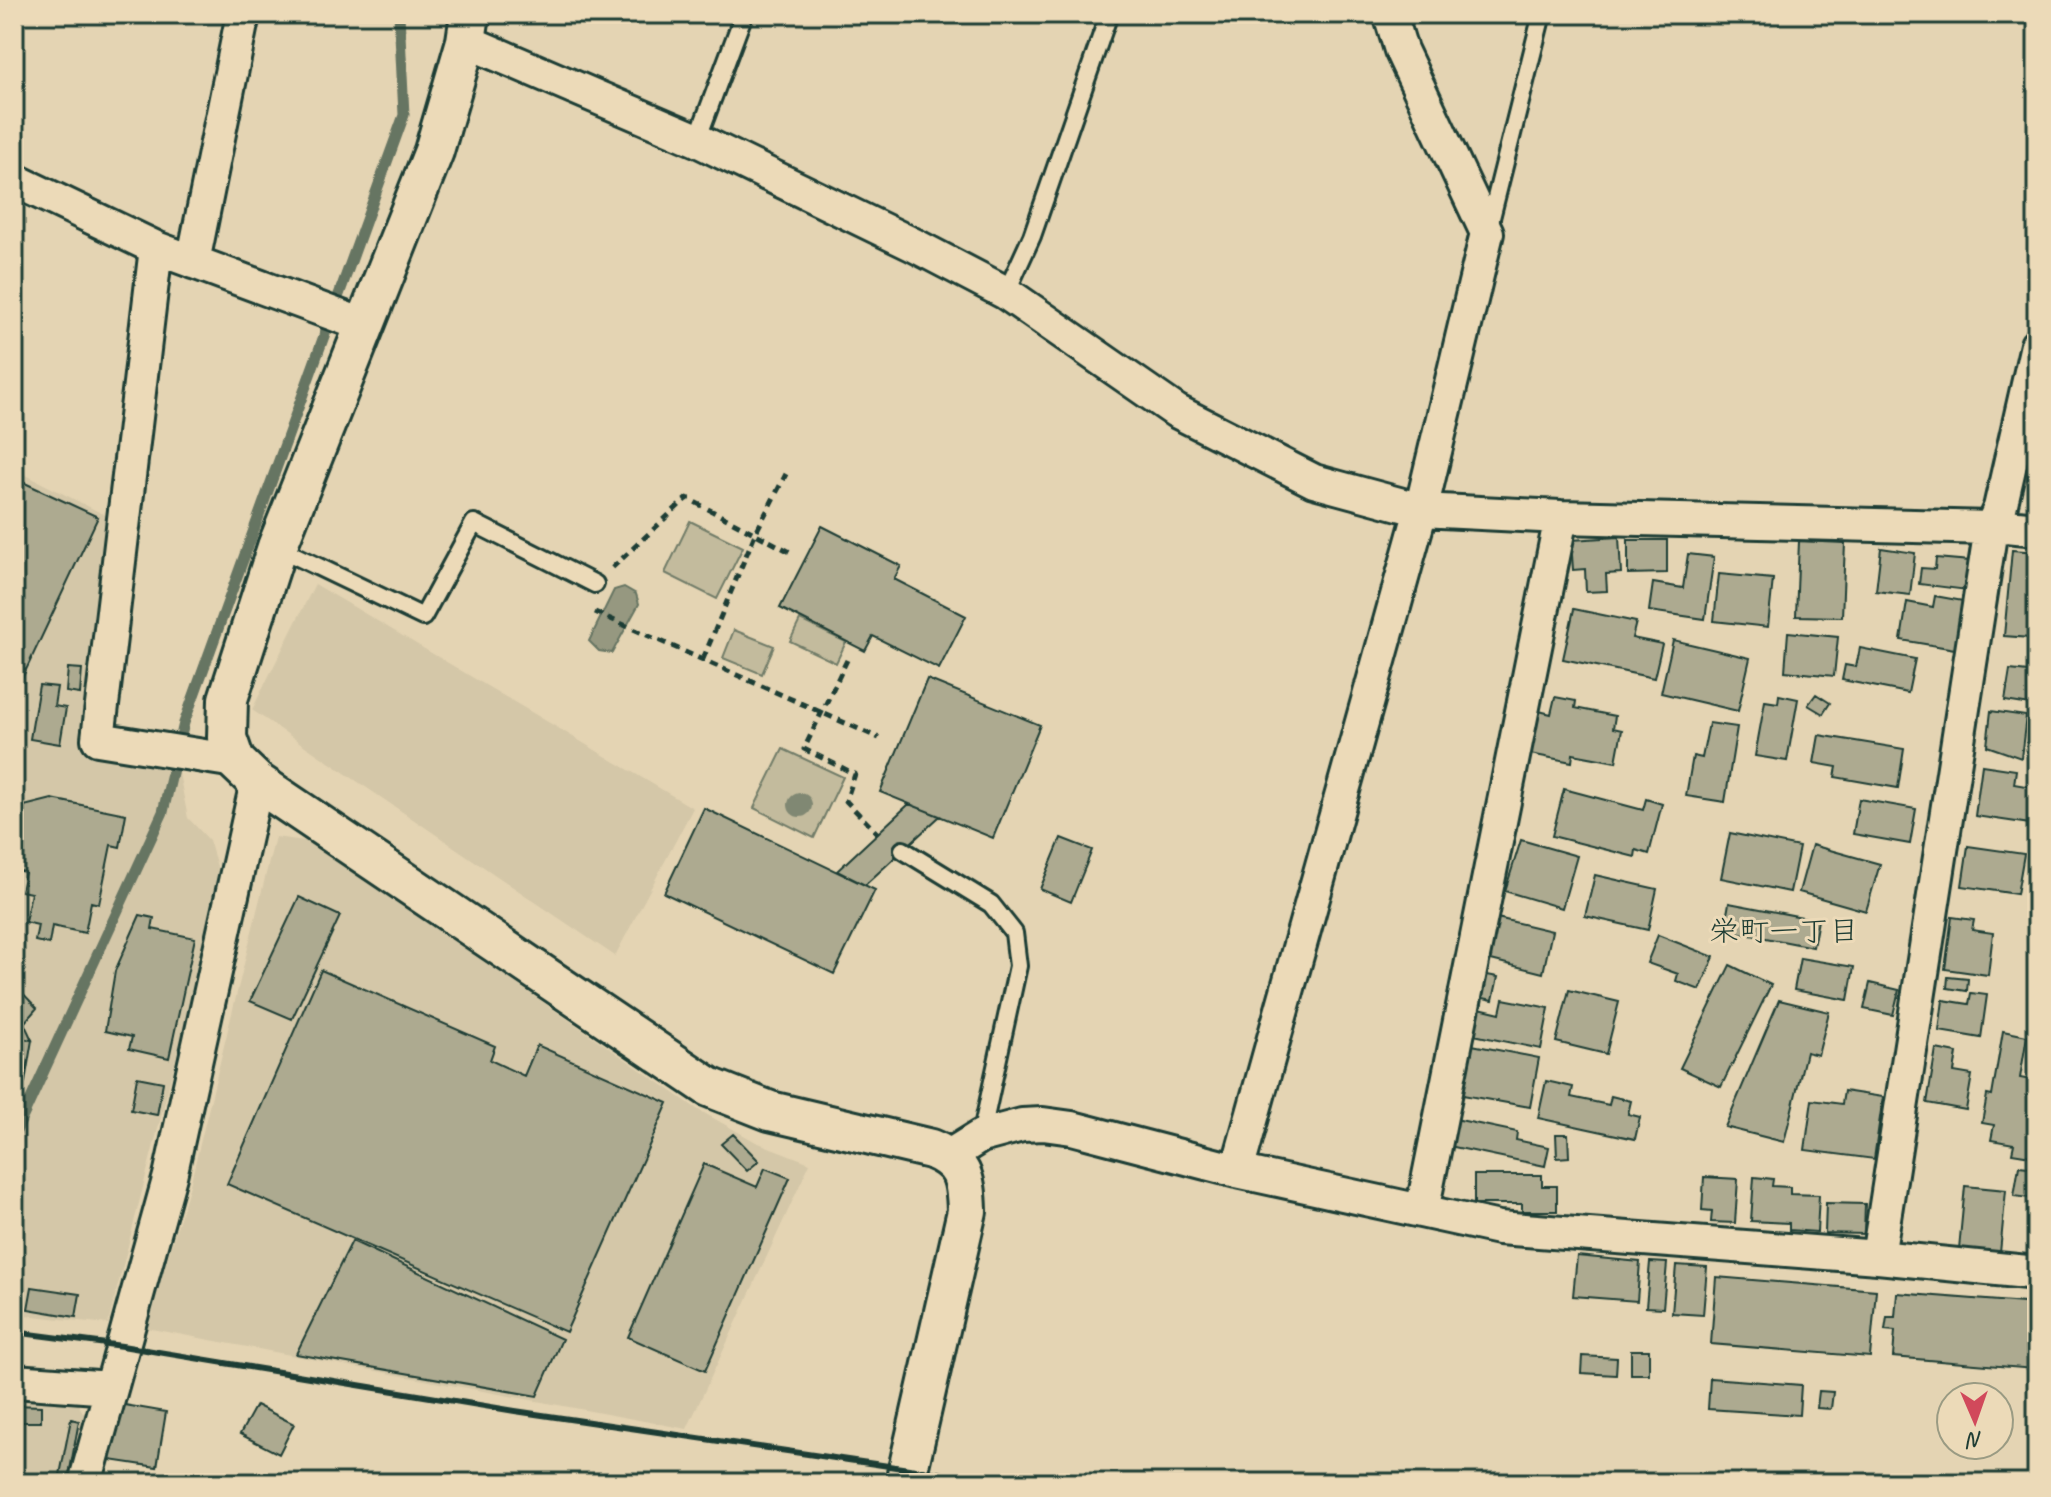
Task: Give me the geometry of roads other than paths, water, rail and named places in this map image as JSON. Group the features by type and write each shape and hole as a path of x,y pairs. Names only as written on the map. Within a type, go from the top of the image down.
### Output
{"street":[{"path":"193,262 243,14"},
{"path":"1237,1171 1421,510 1487,233 1401,50 1390,14"},
{"path":"85,1483 170,1176 246,772 227,738 228,699 277,547 434,151 468,27 1006,293 1176,411 1314,481 1421,510 1561,517 2037,529"},
{"path":"14,180 156,248 366,326"},
{"path":"156,248 98,739 246,772 709,1087 770,1111 931,1149 949,1156 966,1182 967,1211 905,1483"},
{"path":"1878,1257 1991,528 2000,508 2037,345"},
{"path":"1422,1211 1561,517"},
{"path":"949,1156 981,1136 1022,1125 1043,1124 1072,1128 1237,1171 1499,1228 1878,1257 2037,1273"},
{"path":"14,1381 111,1388"}],"lane":[{"path":"697,140 744,14"},
{"path":"1006,293 1032,236 1109,14"},
{"path":"1487,233 1542,14"},
{"path":"277,547 423,617 474,523 595,584"},
{"path":"903,850 991,904 1014,933 1018,966 981,1136"}],"waterway":[{"path":"14,1136 163,812 184,723 404,115 399,14"}],"railway":[{"path":"14,1332 122,1346 515,1411 1004,1483"}],"district":[{"name":"栄町一丁目","path":"1784,931"}]}
